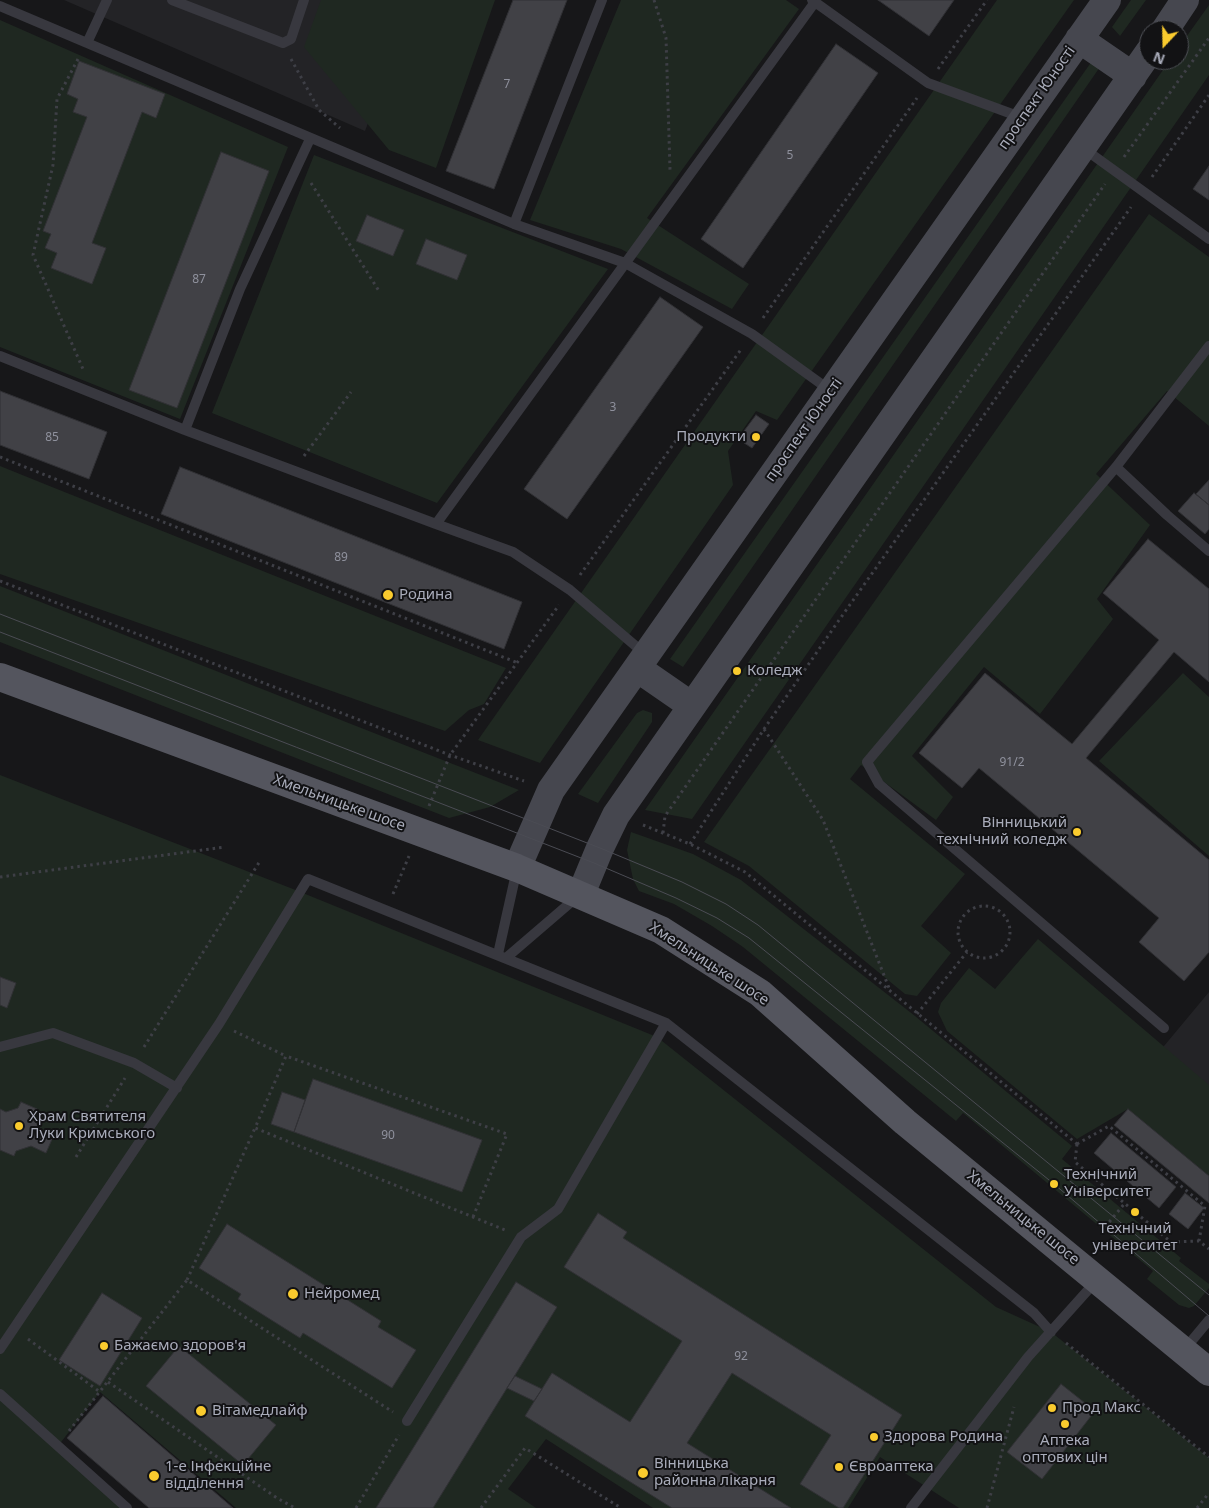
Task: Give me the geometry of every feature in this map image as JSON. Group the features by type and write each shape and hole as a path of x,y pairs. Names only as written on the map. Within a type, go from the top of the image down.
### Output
{"main road":[{"name":"проспект Юності","path":"517,868 551,790 1107,0"},
{"path":"1171,20 1186,0"},
{"path":"1079,39 1132,76"},
{"path":"581,894 616,815 1139,66"},
{"path":"642,661 692,706"},
{"name":"Хмельницьке шосе","path":"0,677 517,868 581,894 660,930 760,993 905,1122 1209,1372"}],"lane":[{"path":"87,43 107,0"},
{"path":"172,0 283,43 291,39 304,0"},
{"path":"514,224 602,0"},
{"path":"436,524 814,1 928,83 1023,118"},
{"path":"0,6 514,224 625,263 752,334 831,391"},
{"path":"185,430 240,289 310,139"},
{"path":"1082,148 1209,239"},
{"path":"1164,1028 879,784 867,762 1116,467 1209,346"},
{"path":"0,356 185,430 514,552 570,590 642,661"},
{"path":"1116,467 1209,551"},
{"path":"502,956 517,868"},
{"path":"0,1349 220,1024 308,880 666,1023 1034,1313 1051,1332"},
{"path":"502,956 581,894"},
{"path":"407,1421 521,1237 558,1209 666,1023"},
{"path":"0,1047 53,1032 134,1063 177,1088"},
{"path":"911,1508 1028,1357 1098,1280"},
{"path":"1184,1351 1209,1320"},
{"path":"0,1394 127,1508"}],"path":[{"path":"654,0 666,38 670,201"},
{"path":"450,755 570,590 987,0"},
{"path":"663,833 665,816 1114,171 1209,38"},
{"path":"87,43 57,98 53,164 33,255 93,393"},
{"path":"283,43 319,110 341,129"},
{"path":"690,844 764,729 1209,95"},
{"path":"298,163 379,290"},
{"path":"294,470 351,392"},
{"path":"0,457 518,663"},
{"path":"0,581 450,755 524,780"},
{"path":"764,729 823,820 889,988"},
{"path":"638,823 690,844 745,872 889,988 917,1014 1077,1144"},
{"path":"0,877 225,847"},
{"path":"76,1157 260,861"},
{"path":"984,906 1001,912 1007,919 1010,936 1001,952 984,958 968,952 959,936 959,927 968,912 984,906"},
{"path":"917,1014 968,952"},
{"path":"220,1024 286,1056 506,1134 473,1217"},
{"path":"58,1446 188,1280 286,1056"},
{"path":"1077,1144 1109,1126 1205,1206 1199,1241"},
{"path":"255,1128 521,1237"},
{"path":"1077,1144 1075,1162 1172,1242 1199,1241 1209,1250"},
{"path":"1101,1232 1125,1203"},
{"path":"188,1280 407,1421 356,1508"},
{"path":"14,1329 100,1392"},
{"path":"1051,1332 1209,1456"},
{"path":"108,1382 277,1498 295,1508"},
{"path":"987,1508 1015,1404"},
{"path":"481,1508 525,1448 621,1508"},
{"path":"1198,1508 1209,1493"}],"shaded area":[{"path":"64,0 415,0 365,131"},
{"path":"321,0 495,0 436,168 389,150 304,47"},
{"path":"621,0 786,0 799,9 647,218 749,284 732,309 621,249 530,220"},
{"path":"997,0 1074,0 777,420 756,411 728,451 733,485 540,763 478,740"},
{"path":"1131,0 1146,0 1120,36 1112,27"},
{"path":"1209,5 1209,75 692,819 645,810 1163,70 1189,70 1189,33"},
{"path":"0,20 288,147 180,419 0,347"},
{"path":"1092,61 1100,67 683,667 670,659"},
{"path":"314,155 608,269 437,503 212,413"},
{"path":"1149,214 1209,257 1209,426 1167,391 1096,474 1150,525 1097,599 1113,619 1040,714 984,667 912,756 953,797 936,820 861,765 850,779 965,874 921,926 951,953 917,996 905,994 749,866 704,842"},
{"path":"0,466 506,668 484,704 469,710 445,731 0,574"},
{"path":"0,586 519,790 490,807 449,818 0,642"},
{"path":"1183,673 1209,697 1209,856 1099,761"},
{"path":"643,710 652,713 652,722 598,803 578,794 637,713"},
{"path":"0,775 293,889 657,1037 996,1307 1051,1332 1209,1458 1209,1508 959,1508 880,1457 848,1508 653,1508 546,1439 508,1489 536,1508 236,1508 100,1392 58,1446 127,1508 0,1508"},
{"path":"631,832 693,854 741,880 915,1016 1072,1146 1062,1159 1181,1258 1179,1261 1209,1284 1209,1288 1194,1306 1189,1308 1179,1305 1147,1279 1153,1271 963,1113 956,1121 743,947 674,904 639,891 633,879 627,850"},
{"path":"1038,939 1209,1085 1209,1176 1128,1109 1077,1139 947,1031 938,1012 941,1003 969,968 995,989"},
{"path":"1209,992 1209,1126 1144,1070"}],"building":[{"path":"513,0 567,0 494,189 446,171"},
{"path":"878,0 954,0 929,36"},
{"path":"836,44 878,73 743,268 701,239"},
{"path":"79,61 165,94 156,118 142,112 92,243 106,248 92,284 51,268 57,253 45,248 51,234 43,231 87,117 73,112 78,99 67,94"},
{"path":"221,152 269,171 177,408 129,390"},
{"path":"1209,166 1209,200 1193,189"},
{"path":"367,215 404,230 393,256 356,241"},
{"path":"426,239 467,255 457,280 416,264"},
{"path":"660,297 703,327 567,519 524,489"},
{"path":"0,391 107,432 89,479 0,445"},
{"path":"756,415 769,424 752,448 738,439"},
{"path":"180,467 522,602 504,649 161,514"},
{"path":"1209,480 1209,505 1196,494"},
{"path":"1194,493 1209,505 1209,529 1205,534 1178,511"},
{"path":"1148,539 1209,589 1209,682 1174,652 1086,758 1209,860 1209,952 1184,981 1139,942 1159,918 979,768 962,788 919,753 985,673 1072,744 1159,640 1103,593"},
{"path":"0,977 16,983 7,1008 0,1005"},
{"path":"313,1079 482,1140 462,1192 294,1132"},
{"path":"282,1092 305,1100 294,1132 271,1124"},
{"name":"Храм Святителя Луки Кримського","path":"21,1102 37,1109 34,1116 39,1130 53,1137 46,1153 31,1146 16,1151 14,1156 0,1150 0,1109 6,1112 18,1108"},
{"path":"1128,1109 1209,1176 1209,1203 1114,1125"},
{"path":"1111,1133 1176,1187 1159,1208 1094,1153"},
{"path":"1185,1193 1204,1208 1188,1229 1169,1214"},
{"path":"598,1213 627,1232 623,1238 902,1415 843,1508 839,1508 800,1484 831,1435 732,1373 687,1443 791,1508 672,1508 525,1416 552,1373 630,1422 682,1341 564,1267"},
{"path":"227,1224 381,1321 378,1327 416,1350 392,1388 303,1333 300,1338 238,1299 241,1294 199,1268"},
{"path":"516,1282 557,1307 433,1508 376,1508"},
{"path":"102,1293 142,1318 100,1386 59,1360"},
{"path":"179,1346 276,1425 243,1465 146,1386"},
{"path":"515,1376 542,1389 534,1401 507,1388"},
{"path":"1061,1384 1095,1411 1042,1479 1007,1452"},
{"name":"1-е Інфекційне відділення","path":"103,1396 233,1508 149,1508 67,1438"}],"tram line":[{"path":"0,614 600,848 682,882 726,904 758,925 1209,1295"},
{"path":"0,632 594,863 676,898 717,918 749,938 1054,1184 1209,1316"}],"place":[{"name":"Продукти","path":"756,437"},
{"name":"Родина","path":"388,595"},
{"name":"Коледж","path":"737,671"},
{"name":"Вінницький технічний коледж","path":"1077,832"},
{"name":"Храм Святителя Луки Кримського","path":"19,1126"},
{"name":"Технічний Університет","path":"1054,1184"},
{"name":"Технічний університет","path":"1135,1212"},
{"name":"Нейромед","path":"293,1294"},
{"name":"Бажаємо здоров'я","path":"104,1346"},
{"name":"Прод Макс","path":"1052,1408"},
{"name":"Вітамедлайф","path":"201,1411"},
{"name":"Аптека оптових цін","path":"1065,1424"},
{"name":"Здорова Родина","path":"874,1437"},
{"name":"Євроаптека","path":"839,1467"},
{"name":"Вінницька районна лікарня","path":"643,1473"},
{"name":"1-е Інфекційне відділення","path":"154,1476"}]}
